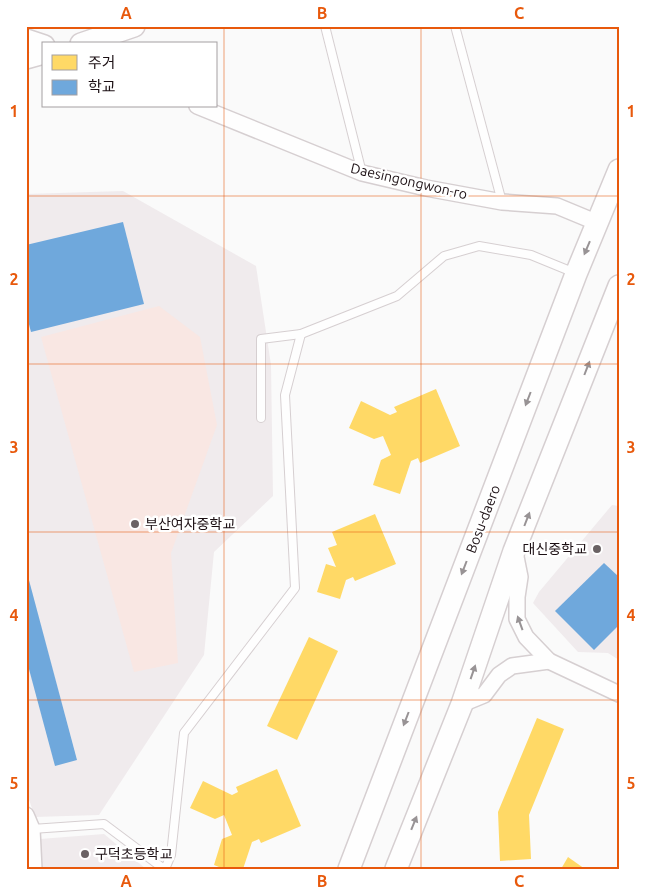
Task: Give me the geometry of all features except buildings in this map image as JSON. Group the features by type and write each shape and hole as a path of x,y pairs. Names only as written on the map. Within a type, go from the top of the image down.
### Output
{"main road":[{"path":"87,42 134,26"},
{"path":"26,40 42,45"},
{"name":"Bosu-daero","path":"349,869 576,274 619,170"},
{"path":"396,869 462,704 514,551 619,286"}],"street":[{"path":"26,61 42,57"},
{"name":"Daesingongwon-ro","path":"202,108 362,173 426,188 502,202 557,206 598,223"},
{"path":"514,551 520,577 517,597 517,619 526,637 549,661 619,694"},
{"path":"462,704 484,695 499,675 512,666 549,661"},
{"path":"26,815 32,829 34,869"}],"lane":[{"path":"325,26 362,173"},
{"path":"455,26 502,202"},
{"path":"261,418 262,339 301,334 397,296 444,256 480,246 531,255 576,274"},
{"path":"32,829 104,824 165,869 171,855 184,733 295,588 285,395 301,334"}],"shaded area":[{"name":"부산여자중학교","path":"123,191 256,266 271,365 273,496 214,552 204,655 99,815 35,817 26,791 26,194"},
{"path":"159,306 200,337 217,425 171,553 178,663 134,672 41,337"},
{"name":"대신중학교","path":"612,505 619,506 619,660 608,653 578,652 533,603 539,592"},
{"name":"구덕초등학교","path":"104,834 146,869 43,869 40,839"}],"place":[{"name":"부산여자중학교","path":"135,524"},
{"name":"대신중학교","path":"597,549"},
{"name":"구덕초등학교","path":"85,854"}]}
